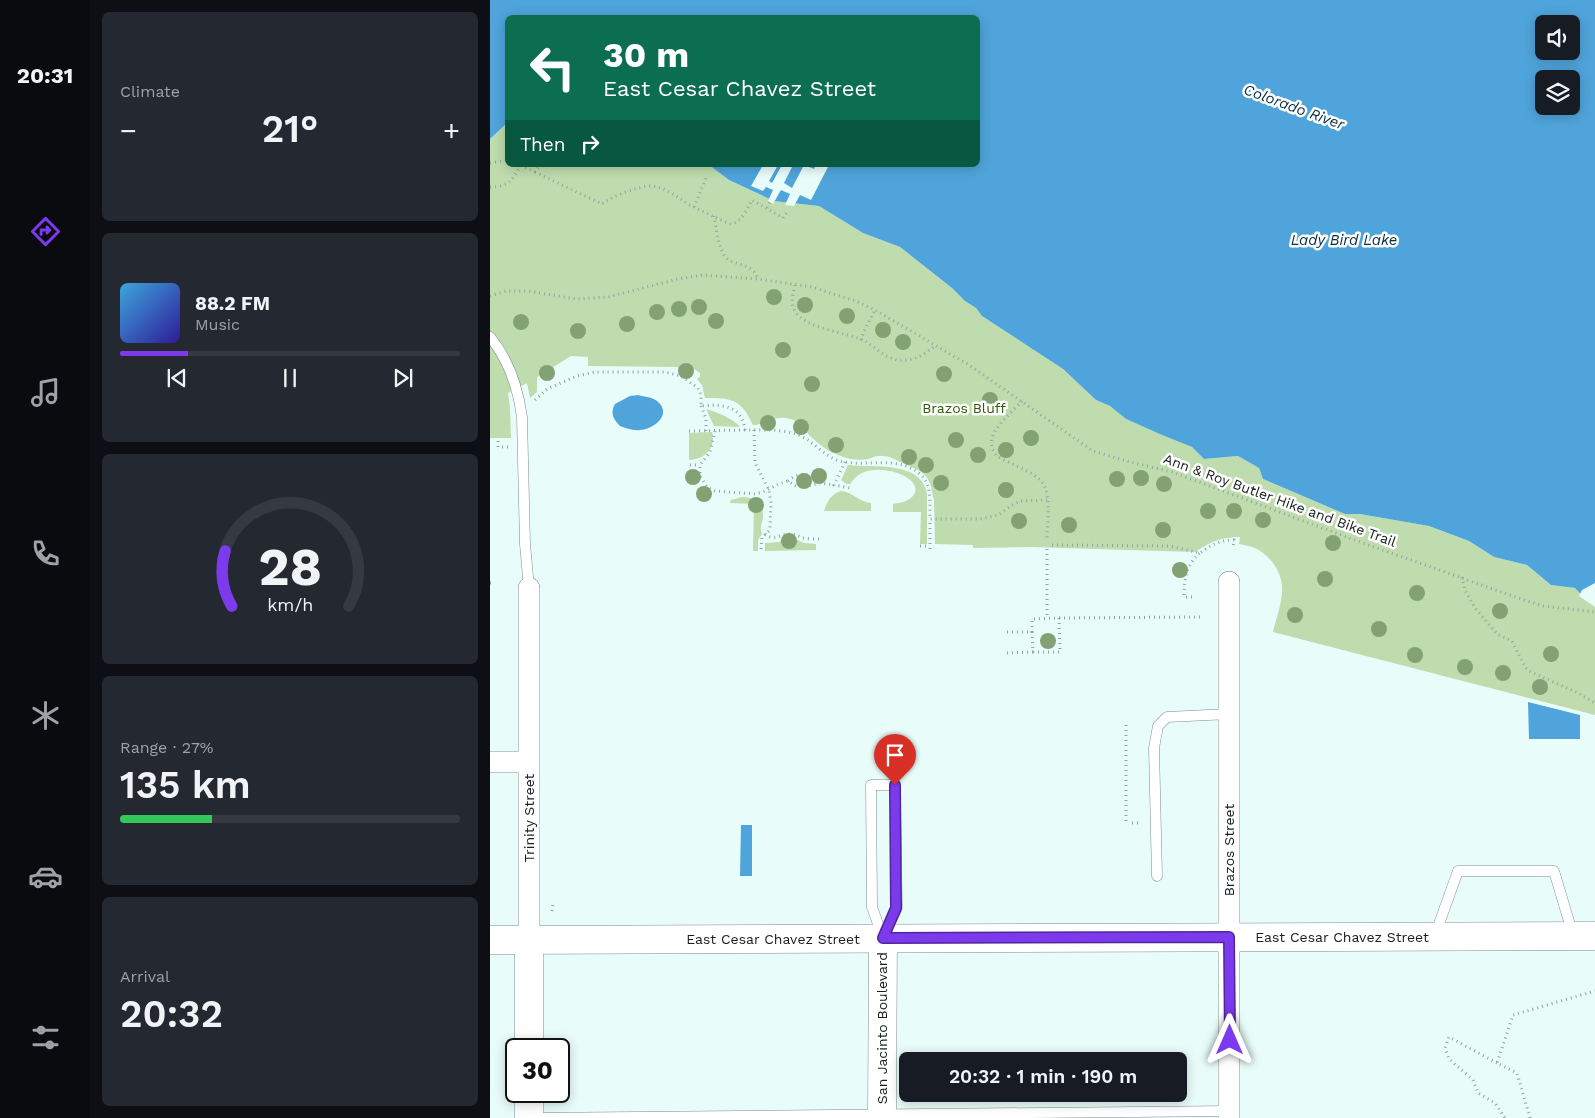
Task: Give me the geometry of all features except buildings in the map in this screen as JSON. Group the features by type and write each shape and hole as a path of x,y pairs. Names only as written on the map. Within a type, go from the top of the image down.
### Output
{"main road":[{"name":"East Cesar Chavez Street","path":"490,940 1584,936"},
{"name":"San Jacinto Boulevard","path":"882,1116 883,938"},
{"name":"Trinity Street","path":"529,940 529,1038"},
{"path":"530,1103 531,1118"}],"street":[{"name":"Brazos Street","path":"1229,582 1229,1115"},
{"name":"Trinity Street","path":"529,588 529,940"},
{"path":"490,762 529,762"}],"lane":[{"path":"490,337 506,360 515,383 522,417 525,544 529,588"},
{"path":"1157,876 1154,748 1158,726 1167,717 1229,714"},
{"name":"San Jacinto Boulevard","path":"872,785 895,785 896,908 883,938 872,906 872,785"},
{"path":"1434,937 1458,871 1554,871 1584,936"},
{"path":"531,1118 1229,1115"}],"path":[{"path":"490,163 505,160"},
{"path":"490,187 508,184 520,167"},
{"path":"525,167 602,204 616,196 652,186 666,190 694,207 730,224 736,223 741,218 752,200 783,218 786,212"},
{"path":"535,172 539,167"},
{"path":"694,207 706,178"},
{"path":"766,208 770,202"},
{"path":"714,216 724,255 732,261 747,266 755,272 758,280"},
{"name":"Ann & Roy Butler Hike and Bike Trail","path":"490,296 506,292 528,291 576,299 608,297 702,275 812,287 858,302 936,345 970,365 1093,451 1172,472 1360,542 1543,606 1595,612"},
{"path":"795,285 792,303 796,313 821,328 861,340 886,357 908,360 918,357 936,345"},
{"path":"861,340 875,310"},
{"path":"537,398 547,390 577,376 594,372 665,372 681,376 698,388 701,395 701,406 706,418 706,431"},
{"path":"1022,401 992,435 991,446 997,456 1040,479 1046,486 1048,500 1047,540"},
{"path":"701,406 718,404 734,410 743,420 745,430"},
{"path":"754,430 755,463 769,490 771,503 770,528 762,537 761,551"},
{"path":"689,431 772,430 794,434 807,440 839,461 861,464 894,463 918,472 923,477 929,490 930,519 930,548 920,546"},
{"path":"715,431 710,452 700,465 702,481 707,487 715,491 755,494 769,490 788,481 792,477 802,474 816,477 820,483"},
{"path":"834,485 845,462"},
{"path":"690,464 700,465"},
{"path":"788,481 796,486 803,487 820,483 850,488"},
{"path":"930,519 980,519 998,515 1021,501 1048,500"},
{"path":"765,534 772,537 788,534 819,539"},
{"path":"1192,597 1184,597 1184,582 1189,565 1211,545 1234,540 1234,547"},
{"path":"1052,545 1170,546 1200,553"},
{"path":"1047,549 1047,618"},
{"path":"1462,577 1465,590 1474,608 1498,634 1512,640 1525,667 1529,671 1578,693 1595,703"},
{"path":"1033,652 1032,619 1201,617"},
{"path":"1007,653 1060,652 1059,618"},
{"path":"1007,632 1032,632"},
{"path":"1126,725 1126,821"},
{"path":"1497,1063 1513,1015 1595,991"},
{"path":"1505,1118 1495,1103 1478,1093 1473,1080 1449,1059 1445,1048 1449,1038 1517,1073 1530,1118"}],"green space":[{"name":"Brazos Bluff","path":"505,125 505,167 712,167 729,180 774,201 819,206 863,233 900,247 976,308 982,316 1063,369 1096,400 1110,406 1126,419 1192,447 1204,459 1238,456 1259,468 1263,479 1345,514 1360,514 1429,526 1469,541 1494,557 1527,565 1551,585 1575,588 1595,596 1595,715 1273,632 1280,608 1282,586 1279,573 1261,551 1239,544 1240,537 1216,541 1195,552 1031,547 973,548 973,545 935,544 934,498 930,483 924,474 892,458 878,456 858,460 837,455 809,435 803,425 793,420 776,418 753,425 749,416 735,402 705,398 702,385 697,379 700,377 700,373 694,369 686,369 685,371 677,367 588,366 588,357 571,356 537,377 537,392 530,398 527,383 508,393 511,438 490,438 490,139"},
{"path":"706,409 729,418 740,427 714,426"},
{"path":"712,432 711,448 708,452 700,457 689,460 689,433"},
{"path":"848,465 895,468 916,476 923,483 927,494 927,544 920,544 921,512 893,512 893,504 911,498 915,493 914,484 910,480 894,472 876,470 860,474 850,484 847,484 841,480"},
{"path":"841,491 871,503 871,511 824,511 830,499"},
{"path":"742,497 755,500 762,508 762,534 758,540 758,551 753,551 754,504 730,503 731,500"},
{"path":"791,537 804,543 816,544 816,550 765,551 765,543 779,542"}],"water":[{"name":"Lady Bird Lake","path":"490,0 1595,0 1595,604 1585,598 1575,588 1551,585 1527,565 1494,557 1469,541 1429,526 1360,514 1345,514 1263,479 1259,468 1238,456 1204,459 1192,447 1126,419 1110,406 1096,400 1063,369 982,316 976,308 900,247 863,233 819,206 774,201 729,180 712,167 980,167 980,15 505,15 505,125 490,139"},
{"path":"638,395 657,401 663,411 660,420 651,427 640,430 620,426 613,416 615,404 630,396"},
{"path":"1528,702 1580,715 1580,739 1529,739"},
{"path":"741,825 752,825 752,876 740,876"}],"pier":[{"path":"762,167 777,167 769,181 772,183 781,167 792,167 784,183 792,188 803,167 814,169 815,167 828,167 811,200 800,195 794,206 785,205 790,194 781,190 773,204 768,201 773,190 766,187 763,191 751,186"},
{"path":"1595,583 1595,607 1579,596 1582,590"}],"route":[{"path":"895,785 896,908 883,938 1229,937 1230,1040"}],"water label":[{"name":"Colorado River","path":"1294,107"}]}
